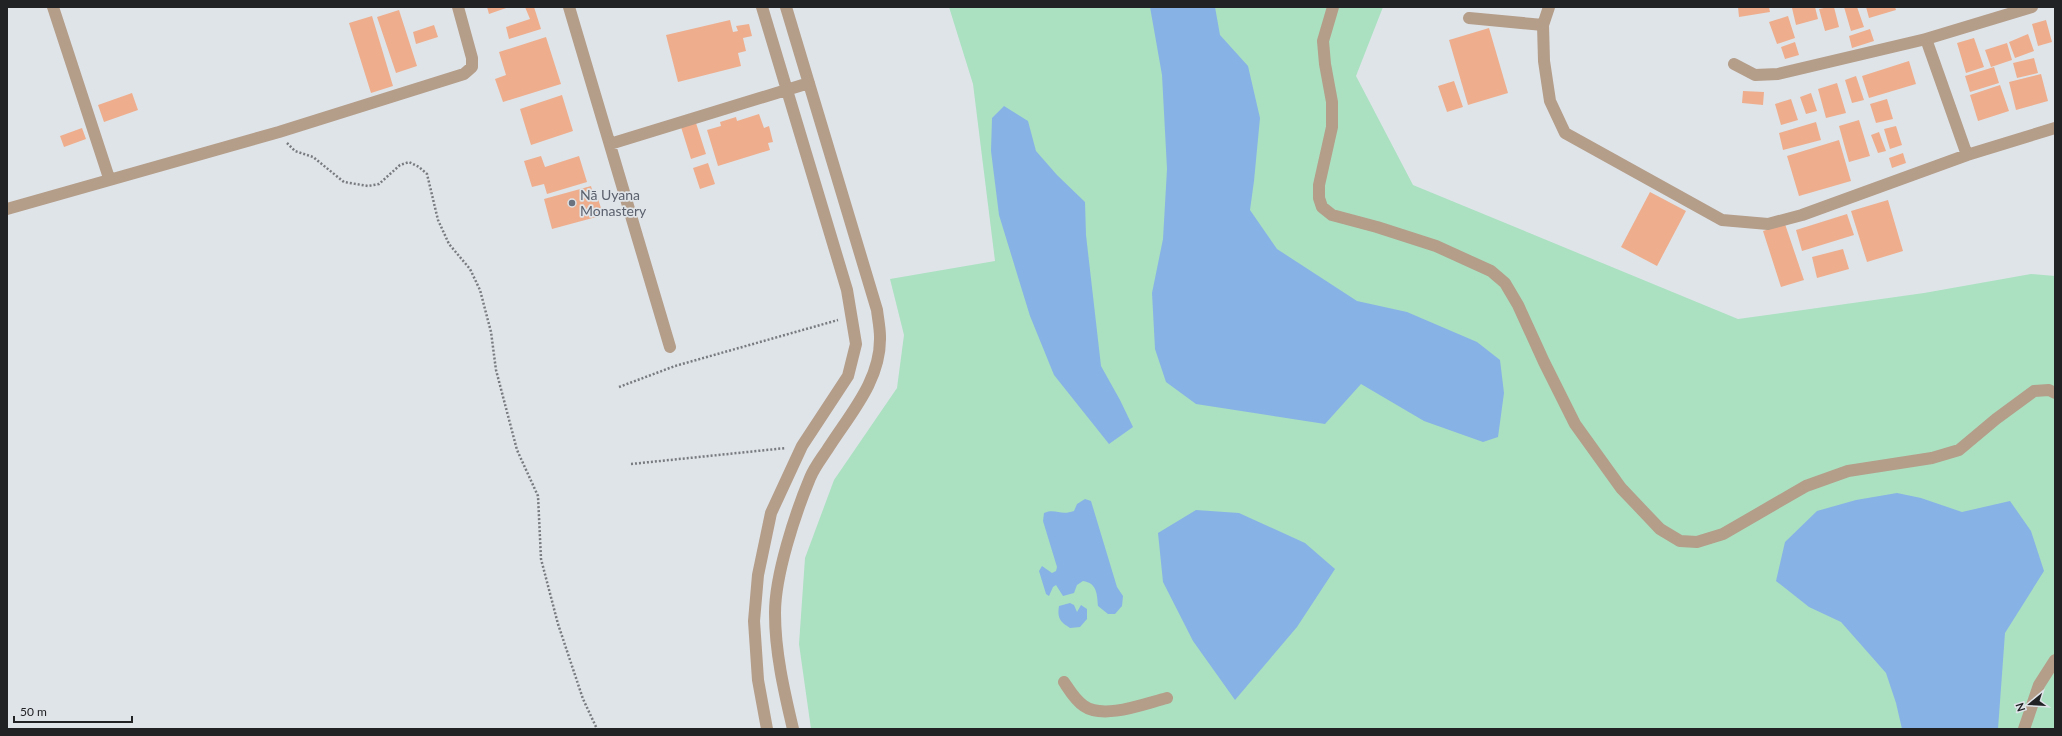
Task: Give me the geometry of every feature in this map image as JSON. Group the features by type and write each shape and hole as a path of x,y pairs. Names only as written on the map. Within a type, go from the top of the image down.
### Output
{"street":[{"path":"53,7 110,178"},
{"path":"7,209 110,178 278,132 469,71 472,66 472,58 458,7"},
{"path":"569,7 670,347"},
{"path":"762,7 847,290 856,344 848,376 802,446 772,513 758,575 754,621 758,680 768,729"},
{"path":"786,7 876,310 880,337 878,362 865,394 845,421 810,477 784,558 775,612 780,672 793,729"},
{"path":"1333,7 1323,41 1325,64 1332,102 1332,127 1319,185 1319,198 1322,207 1332,215 1377,227 1436,246 1491,271 1505,283 1518,305 1575,424 1621,488 1660,529 1680,541 1697,542 1723,534 1806,486 1848,471 1932,458 1959,450 1996,419 2034,391 2049,390 2055,393"},
{"path":"1549,7 1543,25 1544,61 1550,101 1565,133 1722,220 1768,224 1802,215 1967,155 2055,128"},
{"path":"1734,64 1755,75 1778,74 1926,39 2032,7"},
{"path":"1469,18 1543,25"},
{"path":"1926,39 1967,155"},
{"path":"610,144 809,83"},
{"path":"2024,729 2039,685 2055,660"},
{"path":"1064,682 1072,695 1084,707 1098,711 1111,712 1168,698"}],"path":[{"path":"278,132 295,151 313,157 344,182 368,186 379,184 400,165 409,162 419,167 427,174 438,220 449,244 470,269 480,290 491,332 496,370 517,450 538,496 541,559 558,624 583,699 597,729"},
{"path":"619,387 675,366 852,317"},
{"path":"631,464 802,446"}],"green space":[{"path":"949,7 1383,7 1356,76 1413,185 1738,319 1924,293 2031,274 2055,276 2055,729 811,729 799,644 805,558 834,480 897,388 904,335 890,279 995,261 973,84"}],"water":[{"path":"1150,7 1215,7 1220,35 1248,66 1260,118 1250,210 1277,249 1357,301 1407,312 1477,342 1500,360 1504,393 1498,437 1483,442 1424,421 1361,384 1325,424 1196,404 1166,382 1155,349 1152,293 1163,239 1167,169 1162,75"},
{"path":"1004,106 1028,121 1036,151 1057,175 1085,202 1086,235 1101,366 1133,427 1109,444 1054,375 1030,316 999,215 991,151 992,118"},
{"path":"1897,493 1921,498 1962,512 2010,501 2031,531 2044,571 2005,633 1998,729 1902,729 1896,703 1886,673 1841,622 1809,607 1776,581 1785,542 1817,511 1856,500"},
{"path":"1085,499 1091,501 1117,587 1123,596 1122,606 1115,614 1108,614 1098,606 1094,587 1088,582 1083,581 1077,585 1074,593 1063,596 1056,585 1053,587 1049,596 1046,594 1039,571 1042,566 1052,573 1056,571 1057,567 1043,521 1044,513 1052,511 1065,513 1074,511 1077,504"},
{"path":"1196,510 1239,513 1305,543 1335,569 1297,627 1235,700 1193,641 1163,582 1158,533"},
{"path":"1070,603 1074,605 1077,612 1081,605 1087,609 1087,619 1080,627 1070,628 1064,624 1059,617 1059,606"}],"building":[{"path":"487,7 509,7 489,14"},
{"path":"525,7 534,7 541,29 509,39 506,27 530,19"},
{"path":"1738,7 1769,7 1770,12 1739,17"},
{"path":"1815,7 1818,19 1796,25 1792,8"},
{"path":"1834,7 1839,27 1825,31 1819,9"},
{"path":"1844,7 1857,7 1864,27 1851,31"},
{"path":"1866,7 1895,7 1896,10 1869,18"},
{"path":"399,10 417,66 396,73 377,17"},
{"path":"372,16 393,86 371,93 349,23"},
{"path":"1788,16 1795,38 1777,44 1769,22"},
{"path":"730,20 733,32 738,31 736,26 749,24 752,36 743,38 746,51 738,53 741,66 678,82 666,35"},
{"path":"2046,20 2052,42 2038,46 2032,24"},
{"path":"434,25 438,37 416,44 413,32"},
{"path":"1489,28 1508,93 1468,105 1449,40"},
{"path":"1870,29 1874,41 1852,48 1849,36"},
{"path":"2028,34 2034,51 2015,58 2009,42"},
{"path":"546,37 561,84 503,102 495,79 506,75 499,52"},
{"path":"1974,38 1984,67 1966,73 1957,43"},
{"path":"1795,42 1799,55 1785,59 1781,47"},
{"path":"2007,43 2012,60 1991,67 1985,50"},
{"path":"2034,58 2038,73 2017,78 2013,63"},
{"path":"1909,61 1916,84 1869,98 1862,76"},
{"path":"1994,67 1999,83 1970,92 1965,76"},
{"path":"2041,74 2048,101 2016,110 2009,82"},
{"path":"1856,76 1864,100 1852,103 1845,80"},
{"path":"1454,81 1463,107 1447,112 1438,86"},
{"path":"1837,83 1846,113 1826,118 1818,89"},
{"path":"2000,85 2009,111 1978,121 1970,95"},
{"path":"1743,91 1764,92 1763,105 1742,103"},
{"path":"132,93 138,110 104,122 98,105"},
{"path":"1811,93 1817,111 1806,114 1800,97"},
{"path":"562,95 573,131 531,145 520,109"},
{"path":"1791,99 1798,120 1781,125 1775,104"},
{"path":"1887,99 1893,119 1876,123 1870,104"},
{"path":"759,114 764,128 769,126 773,142 768,143 770,150 718,166 707,130 721,126 720,122 736,117 737,121"},
{"path":"1859,120 1870,156 1849,162 1839,126"},
{"path":"1816,122 1821,140 1783,150 1779,133"},
{"path":"696,123 706,154 691,159 681,127"},
{"path":"1896,126 1902,145 1890,149 1884,129"},
{"path":"82,128 86,139 64,147 60,136"},
{"path":"1879,132 1886,151 1878,153 1871,135"},
{"path":"1839,140 1851,181 1799,196 1787,156"},
{"path":"1903,153 1906,163 1892,168 1889,158"},
{"path":"541,156 545,167 579,156 587,182 547,194 544,184 532,187 524,161"},
{"path":"708,163 715,184 700,189 693,168"},
{"name":"Nā Uyana Monastery","path":"591,186 594,197 597,196 601,208 598,208 600,216 552,229 544,199"},
{"path":"1650,192 1686,211 1657,266 1621,247"},
{"path":"1888,200 1903,251 1867,262 1851,211"},
{"path":"1847,214 1854,235 1802,251 1796,230"},
{"path":"1785,224 1804,280 1781,287 1763,231"},
{"path":"1843,249 1849,269 1817,278 1812,257"}],"place":[{"name":"Nā Uyana Monastery","path":"572,203"}]}
